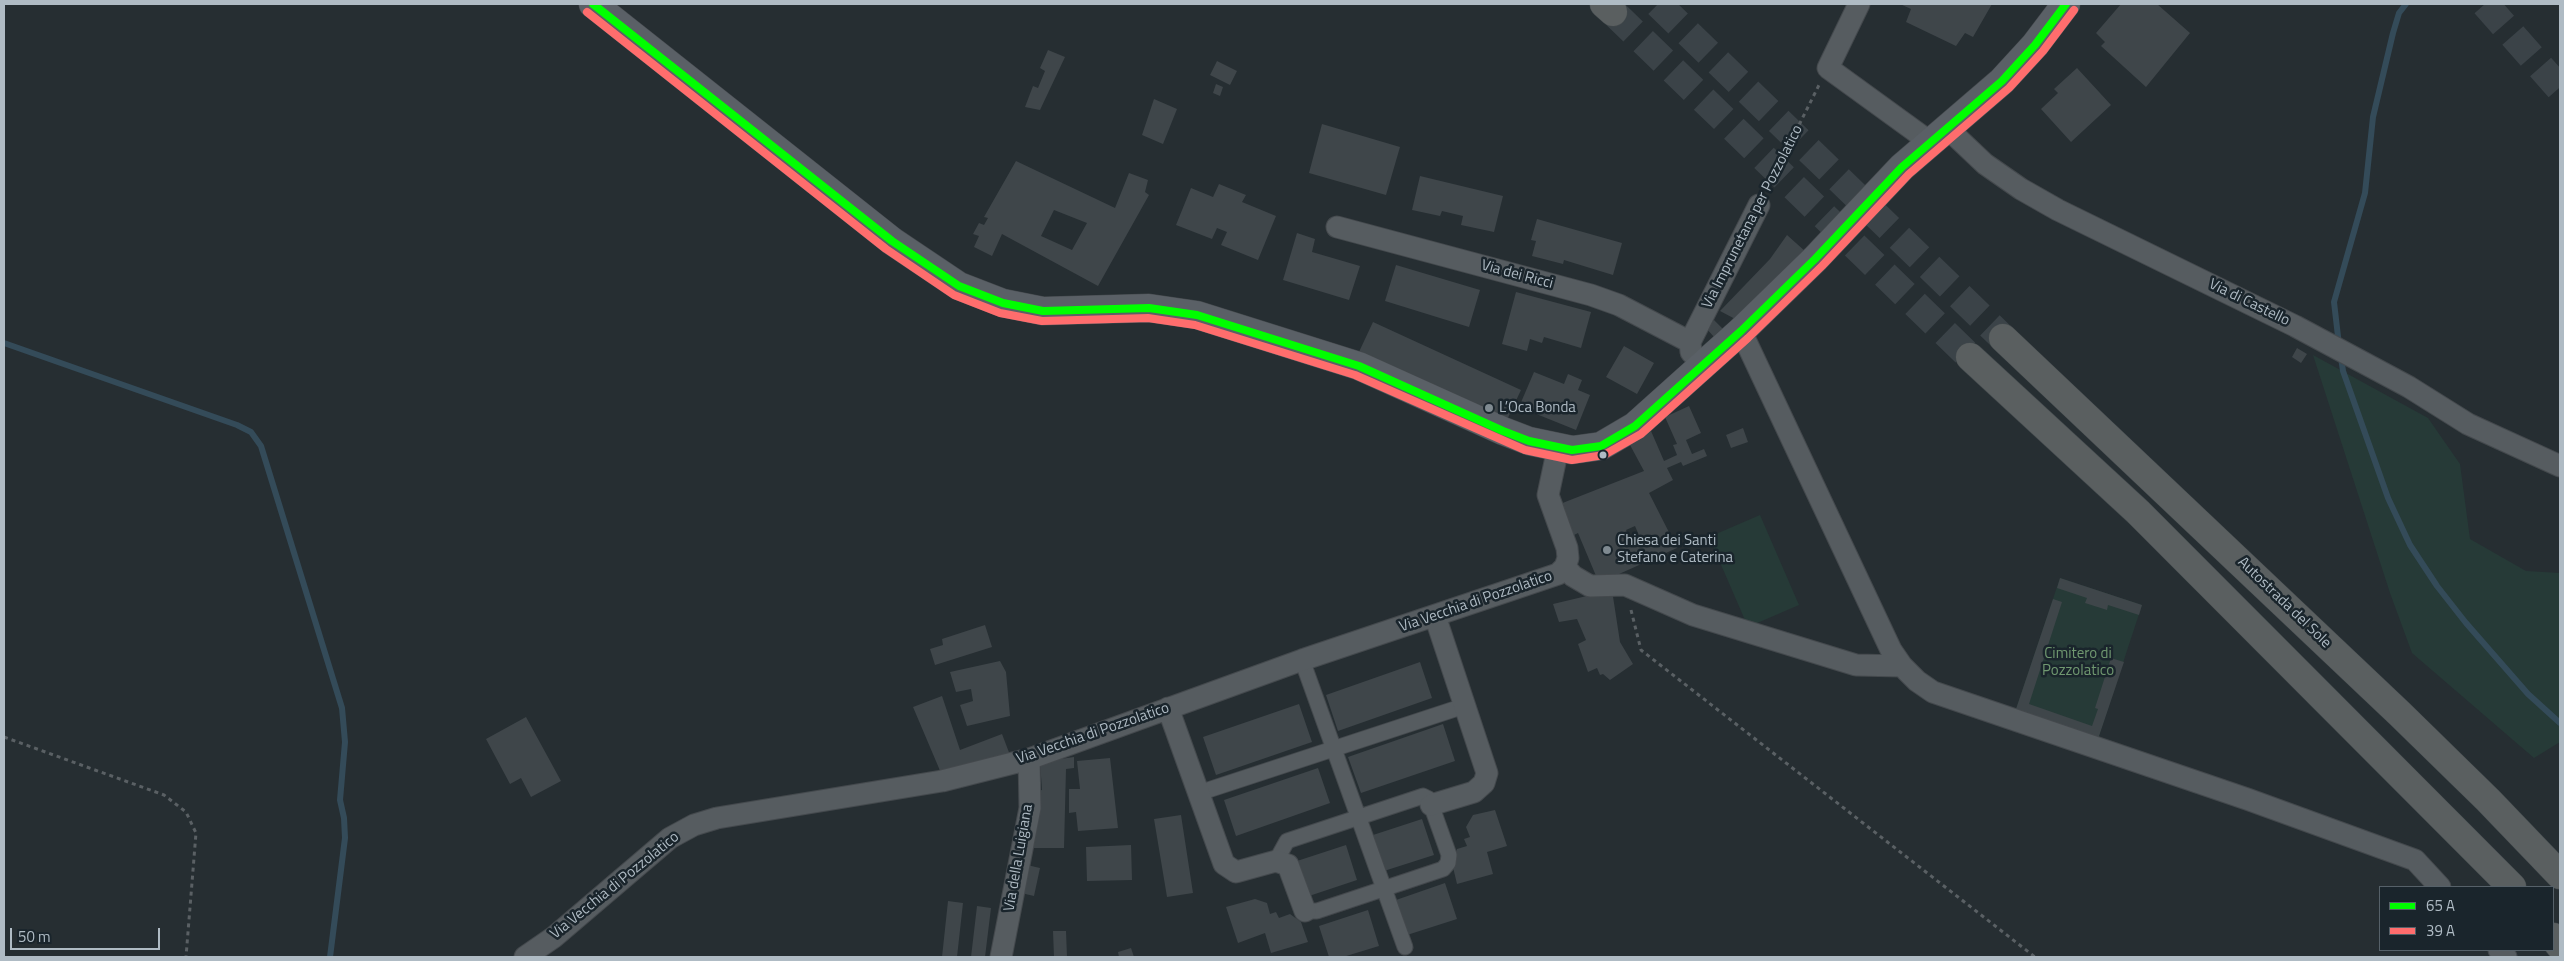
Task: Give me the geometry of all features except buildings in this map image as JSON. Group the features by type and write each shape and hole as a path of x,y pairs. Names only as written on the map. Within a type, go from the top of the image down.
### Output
{"highway":[{"name":"Autostrada del Sole","path":"2003,338 2393,707 2506,818 2560,875"},
{"path":"1970,357 2138,512 2511,886"}],"main road":[{"name":"Via Imprunetana per Pozzolatico","path":"593,4 892,241 959,286 1003,303 1043,311 1149,308 1197,315 1360,366 1503,431 1558,448 1572,450 1601,446 1635,426 1696,354 1741,331 1815,258 1902,167 2008,74 2035,45 2066,4"}],"street":[{"path":"1859,4 1828,68 1939,135"},
{"name":"Via di Castello","path":"1939,135 2020,189 2295,326 2410,387 2468,424 2560,466"},
{"name":"Via Imprunetana per Pozzolatico","path":"1696,354 1759,205"},
{"name":"Via dei Ricci","path":"1337,227 1591,294 1619,306 1696,354"},
{"path":"1741,331 1880,626 1902,666 1934,692 2247,799 2415,860 2439,886"},
{"name":"Via Vecchia di Pozzolatico","path":"525,957 554,936 670,838 694,824 717,818 942,781 1029,759 1302,660 1548,578 1565,567 1568,558 1548,495 1558,448"},
{"path":"1565,567 1573,576 1590,586 1625,585 1692,615 1856,665 1902,666"},
{"path":"1431,805 1474,792 1484,783 1487,772 1436,616"},
{"path":"1302,660 1360,817 1405,947"},
{"path":"1199,793 1464,706"},
{"path":"1168,708 1224,864 1236,872 1276,861 1288,865 1305,911 1317,911 1443,870 1448,863 1449,855 1430,799 1423,796 1287,841 1276,861"},
{"name":"Via della Luigiana","path":"1001,957 1030,808 1029,759"}],"path":[{"name":"Via Imprunetana per Pozzolatico","path":"1759,205 1828,68"},
{"path":"1625,585 1641,650 2035,957"},
{"path":"4,737 164,795 186,812 196,833 186,957"}],"green space":[{"path":"2313,355 2428,418 2460,464 2470,539 2526,571 2560,573 2560,742 2534,758 2412,653 2390,593"},
{"path":"1760,515 1799,605 1748,627 1709,537"},
{"name":"Cimitero di Pozzolatico","path":"2060,578 2142,605 2098,739 2015,712"}],"waterway":[{"path":"2339,345 2334,302 2365,193 2373,117 2393,33 2399,13 2406,4"},
{"path":"4,343 237,425 251,432 261,446 342,708 345,742 340,800 344,818 345,838 330,957"},
{"path":"2341,357 2343,371 2388,498 2410,545 2437,586 2466,623 2528,694 2560,723"}],"tunnel":[{"path":"1658,4 2003,338"},
{"path":"2485,4 2560,89"},
{"path":"1613,12 1970,357"}],"transit line":[{"path":"593,4 892,241 959,286 1003,303 1043,311 1149,308 1197,315 1359,366 1503,431 1529,441 1572,450 1601,446 1635,426 1741,331 1815,259 1902,167 2002,81 2035,45 2066,4"},
{"path":"587,12 886,249 954,295 1000,313 1042,321 1148,318 1195,325 1355,375 1525,450 1572,460 1604,455 1641,434 1748,338 1822,266 1909,174 2009,88 2043,51 2074,10"}],"place":[{"name":"L’Oca Bonda","path":"1489,408"},
{"name":"Chiesa dei Santi Stefano e Caterina","path":"1607,550"}]}
